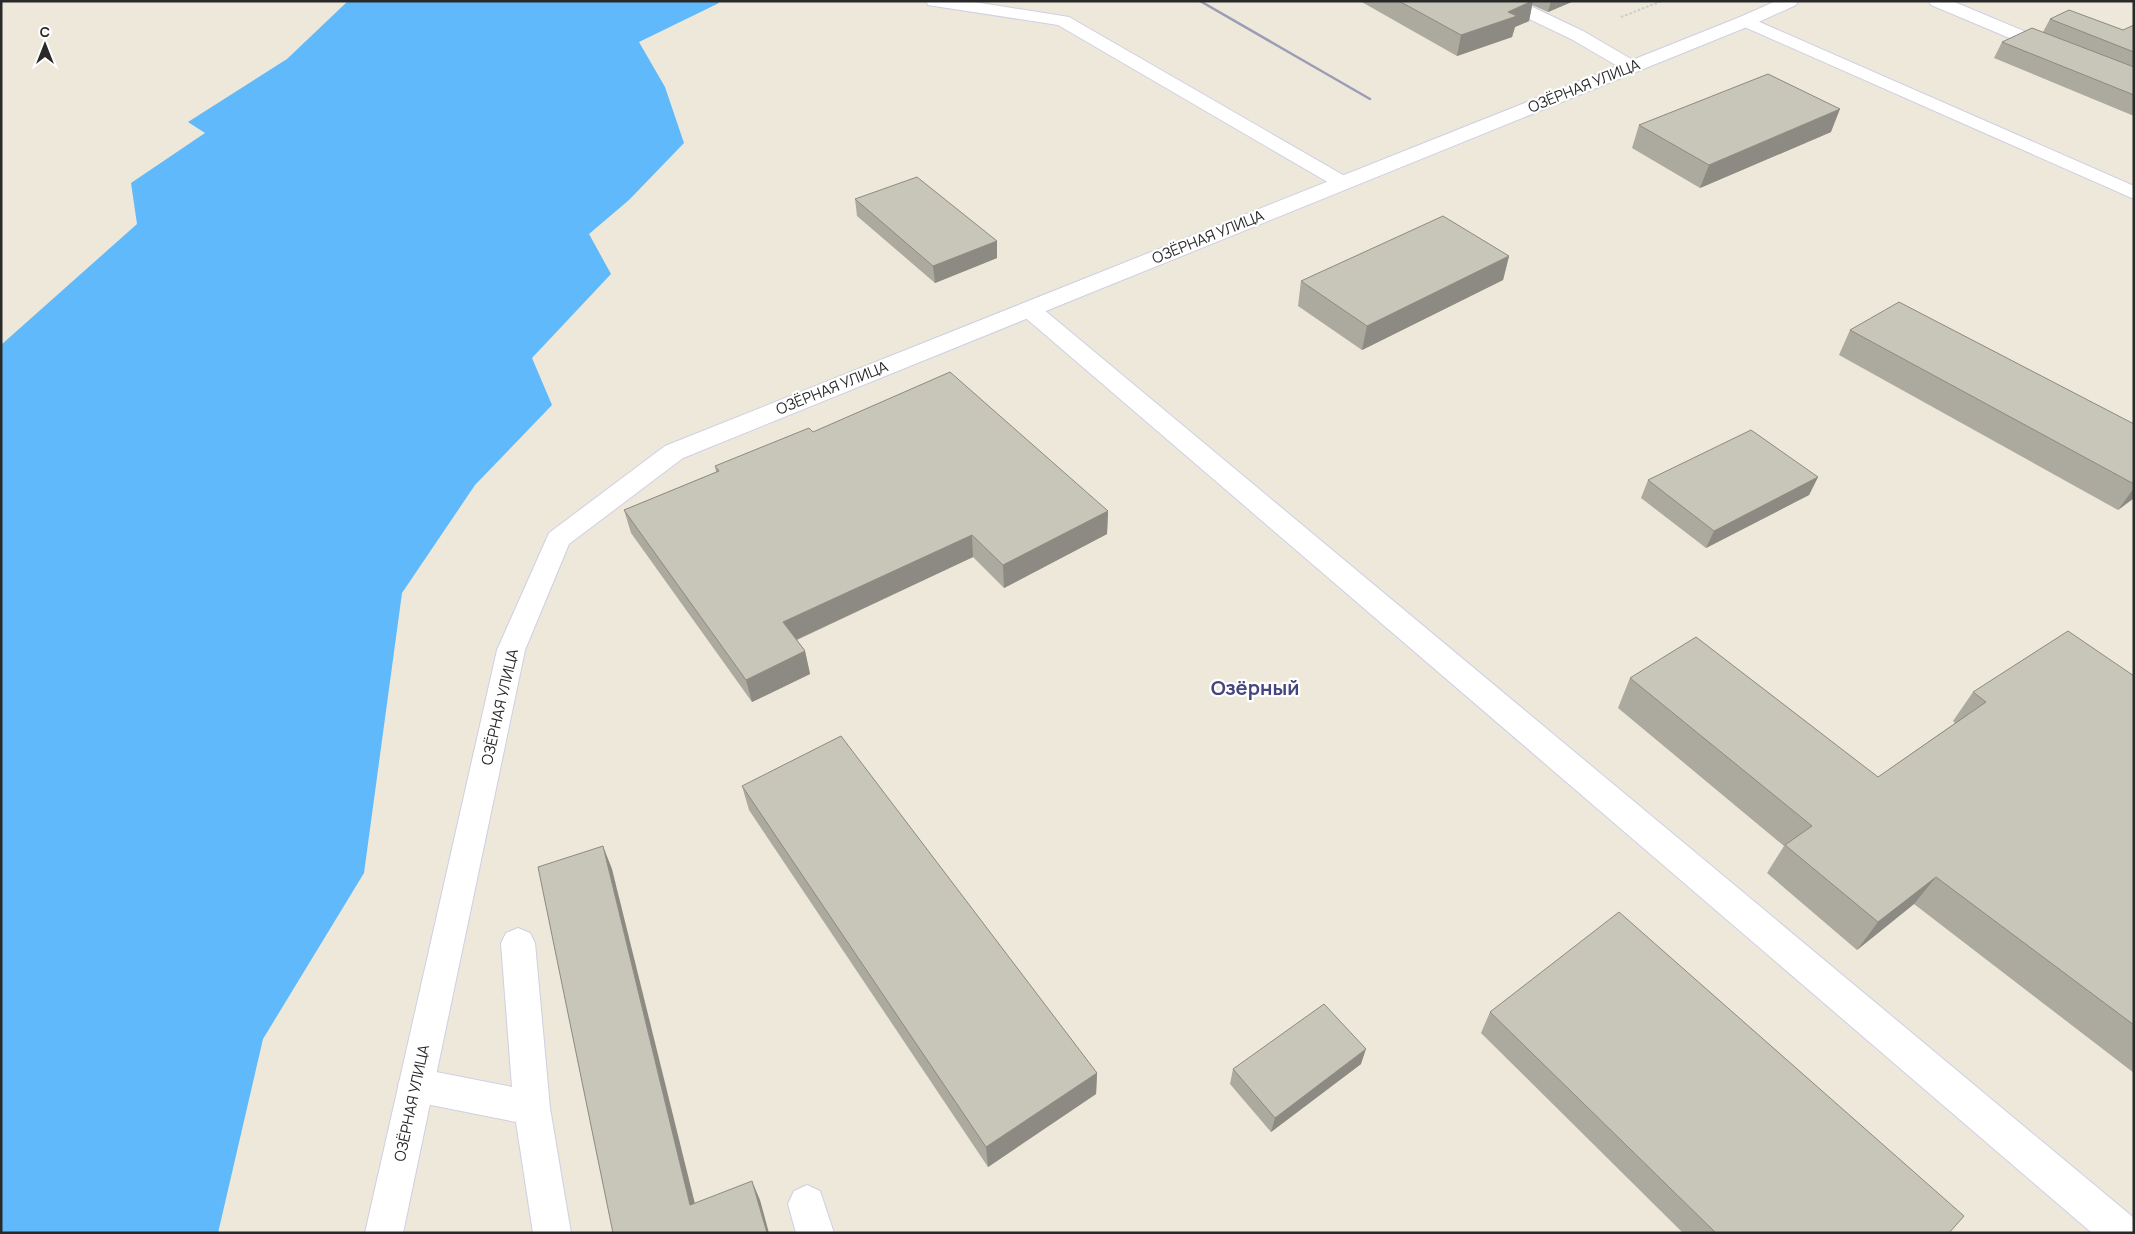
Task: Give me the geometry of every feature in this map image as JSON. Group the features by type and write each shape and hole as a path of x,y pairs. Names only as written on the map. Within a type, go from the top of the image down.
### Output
{"street":[{"path":"934,1 1063,21 1343,183"},
{"path":"1506,1 1577,34 1632,67"},
{"name":"ОЗЁРНАЯ УЛИЦА","path":"384,1233 511,650 558,538 674,452 1746,21 1790,1"},
{"path":"1937,1 2071,57"},
{"path":"1746,21 2134,193"},
{"path":"1029,309 2122,1233"},
{"path":"518,943 532,1108 552,1233"},
{"path":"416,1085 532,1108"}],"water":[{"path":"348,1 718,1 719,3 639,42 665,87 684,143 629,200 589,234 611,274 532,358 552,405 475,485 402,593 364,873 263,1039 218,1233 1,1233 1,345 137,224 131,183 205,133 188,122 287,59"}],"building":[{"path":"1399,1 1532,1 1508,12 1517,16 1461,35"},
{"path":"2069,10 2123,30 2134,25 2134,52 2050,19"},
{"path":"2032,28 2134,67 2134,95 2002,42"},
{"path":"1768,74 1840,109 1709,165 1639,125"},
{"path":"917,177 997,241 933,266 855,199"},
{"path":"1443,216 1509,256 1367,326 1301,281"},
{"path":"1899,302 2134,424 2134,484 1850,330"},
{"path":"950,372 1108,511 1003,565 972,535 783,622 805,651 746,680 624,510 719,471 715,466 809,428 813,432"},
{"path":"1751,430 1818,477 1714,531 1648,480"},
{"path":"2068,631 2134,676 2134,1025 1936,877 1878,922 1785,845 1812,826 1630,678 1696,637 1878,777 1986,702 1973,692"},
{"path":"841,736 1097,1073 986,1147 742,786"},
{"path":"603,846 690,1205 752,1181 767,1233 613,1233 538,867"},
{"path":"1619,912 1964,1216 1949,1233 1716,1233 1490,1012"},
{"path":"1324,1004 1366,1049 1275,1118 1233,1069"}],"railway":[{"path":"1200,1 1370,99"}],"district":[{"name":"Озёрный","path":"1255,688"}]}
